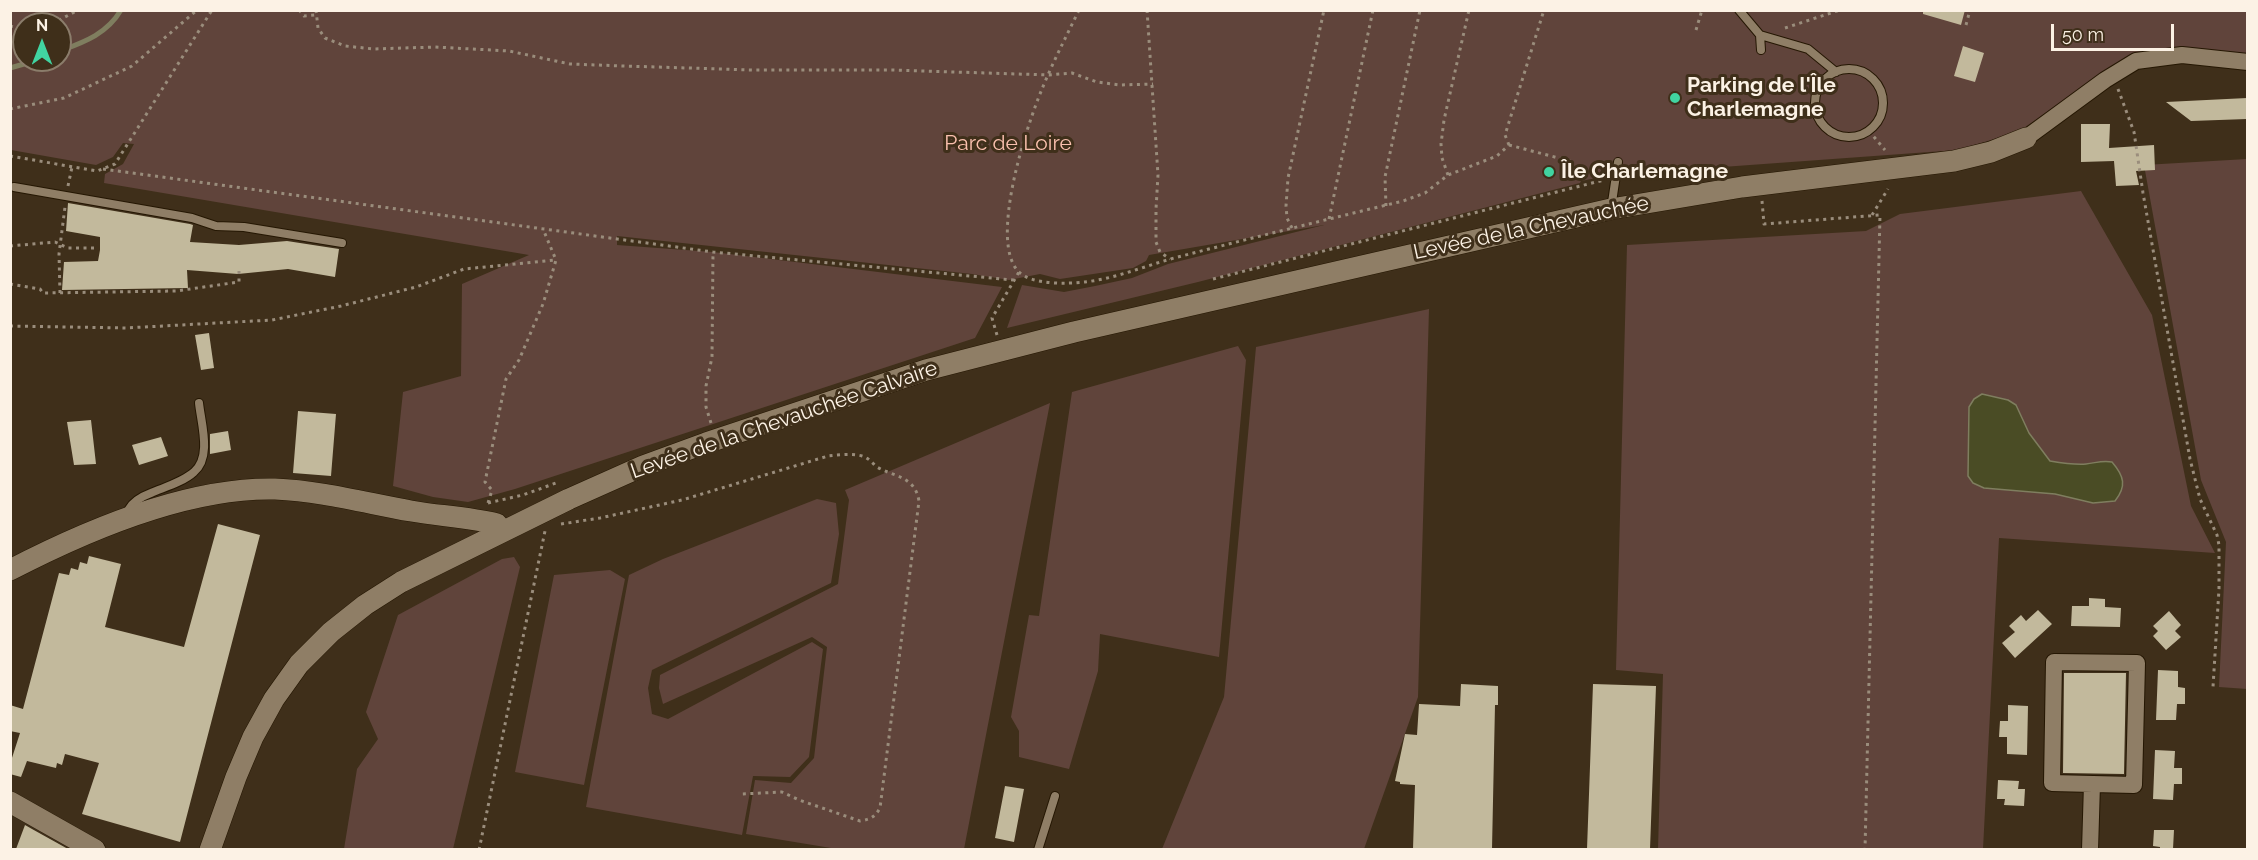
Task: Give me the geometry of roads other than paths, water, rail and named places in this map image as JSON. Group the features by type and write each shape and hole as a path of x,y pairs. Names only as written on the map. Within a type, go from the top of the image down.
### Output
{"street":[{"path":"2026,138 2105,80 2136,61 2182,55 2247,62"},
{"name":"Levée de la Chevauchée","path":"1074,332 1611,209 1742,187 1953,161 1991,152 2026,138"},
{"name":"Levée de la Chevauchée Calvaire","path":"210,849 253,736 274,699 299,664 331,632 365,605 401,582 502,531 643,466 926,370 1074,332"},
{"path":"10,570 48,550 130,516 190,499 273,489 308,492 428,514 474,519 497,524 502,531"},
{"path":"2054,662 2137,663 2134,785 2092,784 2052,783 2054,662"},
{"path":"2090,849 2092,784"},
{"path":"10,802 95,849"}],"lane":[{"path":"1739,10 1760,35 1808,49 1836,72"},
{"path":"1760,35 1761,50"},
{"path":"1852,69 1860,71 1870,76 1881,93 1881,114 1876,123 1859,136 1836,135 1826,129 1815,110 1815,98 1819,87 1826,78 1836,72 1852,69"},
{"path":"1611,209 1618,162"},
{"path":"14,187 192,218 216,226 342,243"},
{"path":"130,516 129,509 132,504 184,478 199,467 204,448 199,404"},
{"path":"1038,849 1055,796"}],"waterway":[{"path":"72,46 102,31 121,10"}],"place":[{"name":"Parking de l'Île Charlemagne","path":"1675,98"},
{"name":"Île Charlemagne","path":"1549,172"}],"park label":[{"name":"Parc de Loire","path":"1008,144"}]}
